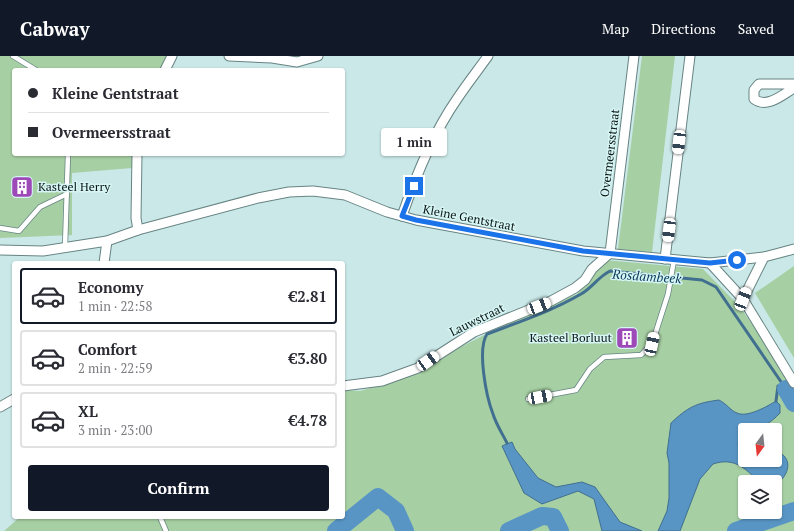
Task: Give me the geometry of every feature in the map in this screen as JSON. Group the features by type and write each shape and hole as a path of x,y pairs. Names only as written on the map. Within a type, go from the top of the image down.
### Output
{"street":[{"path":"166,68 172,56"},
{"path":"229,56 272,57 297,62 318,56"},
{"path":"402,216 408,199 439,131 456,100 488,56"},
{"name":"Overmeersstraat","path":"610,253 634,56"},
{"path":"670,259 690,56"},
{"path":"794,84 759,84 754,90 754,99 760,103 768,103 794,88"},
{"path":"137,156 136,218 138,230"},
{"name":"Kleine Gentstraat","path":"0,250 43,251 107,241 138,230 258,198 297,191 320,191 339,194 402,216 454,229 583,251 710,263 764,257 794,249"},
{"path":"104,261 107,241"},
{"name":"Lauwstraat","path":"345,386 382,380 418,368 474,332 552,301 575,288 585,280 592,269 610,253"},
{"path":"743,299 764,257"},
{"path":"710,263 743,299 794,383"},
{"path":"0,407 12,400"}],"lane":[{"path":"13,56 33,68"},
{"path":"65,247 68,156"},
{"path":"0,228 19,231 40,207 67,194"},
{"path":"528,399 576,390 590,368 604,357 641,355 652,344 668,294 670,259"},
{"path":"161,519 166,531"}],"green space":[{"path":"0,56 169,56 163,68 12,68 12,156 134,156 132,168 72,173 72,235 0,238"},
{"path":"642,56 675,56 652,252 618,249"},
{"path":"605,260 703,269 740,307 784,370 794,389 794,531 4,531 18,519 345,519 345,390 360,391 420,373 459,348 525,314 577,294"},
{"path":"794,266 794,358 755,293"}],"water":[{"path":"719,400 735,412 746,414 757,411 776,401 780,405 780,413 769,423 738,423 738,465 727,462 713,464 700,479 680,531 658,531 667,511 669,498 669,463 667,453 671,423 688,409 704,403"},
{"path":"512,442 515,449 538,478 556,487 582,482 595,487 620,522 642,531 602,531 594,499 578,491 542,504 524,493 502,446"},
{"path":"782,455 785,457 788,466 787,472 782,479 782,475 752,475 742,467 782,467"}],"waterway":[{"name":"Rosdambeek","path":"507,443 494,418 485,385 483,350 484,341 487,334 559,306 585,292 602,276 610,271 702,280 716,287 786,389"},
{"name":"Rosdambeek","path":"776,401 778,386 786,389"},
{"name":"Rosdambeek","path":"786,389 794,403"},
{"name":"Rosdambeek","path":"336,531 378,497 396,511 405,531"},
{"name":"Rosdambeek","path":"736,531 794,511"},
{"name":"Rosdambeek","path":"509,531 542,516 553,517 560,531"}],"place":[{"name":"Kasteel Herry","path":"22,187"},
{"name":"Kasteel Borluut","path":"627,338"}],"route":[{"path":"414,186 402,216 454,229 583,251 637,257 710,263 737,260"}]}
